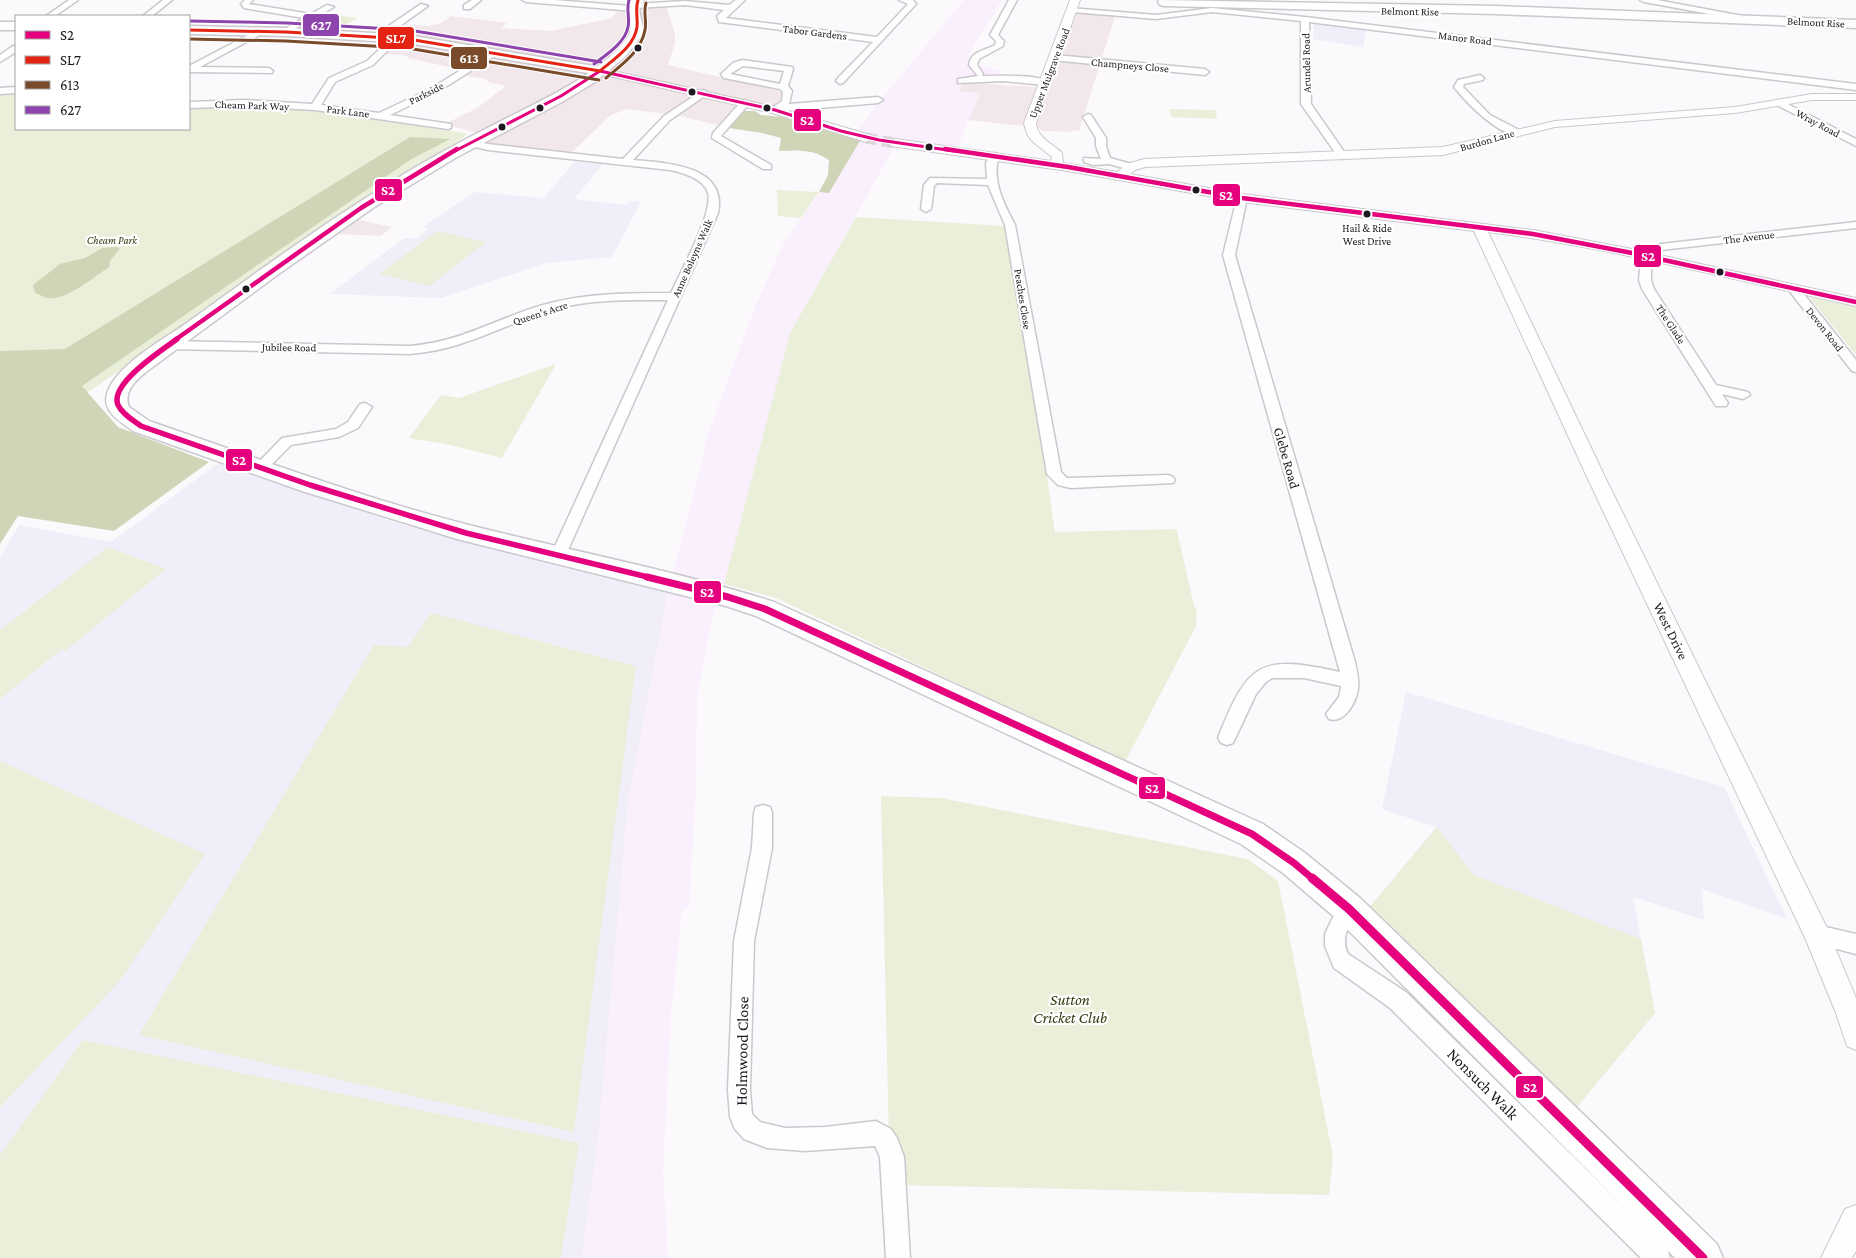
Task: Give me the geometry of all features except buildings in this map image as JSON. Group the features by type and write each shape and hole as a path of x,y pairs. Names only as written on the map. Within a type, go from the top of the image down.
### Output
{"highway":[{"name":"Belmont Rise","path":"1150,1 1309,11 1536,13 1856,24"},
{"path":"636,5 636,35 600,71 566,95 470,143 377,198 151,358 125,381 117,396 119,410 141,426 260,468 466,533 728,597 765,609 1252,834 1294,864 1349,909 1703,1258"}],"main road":[{"path":"0,26 15,26"},
{"path":"190,30 286,32 382,42 415,40 600,71"}],"street":[{"path":"52,15 74,0"},
{"path":"148,15 168,0"},
{"path":"249,0 245,4 247,6 312,16"},
{"path":"467,7 477,0"},
{"path":"526,0 636,5 685,4 731,8 741,0"},
{"path":"840,81 912,4 912,2 903,0"},
{"path":"978,74 972,62 975,57 999,46 1000,41 994,35 1013,0"},
{"path":"1644,0 1748,19"},
{"name":"Park Lane","path":"429,3 382,42 370,63 332,80 315,107 448,126"},
{"name":"Manor Road","path":"1074,5 1156,17 1212,10 1309,11 1856,86"},
{"name":"Upper Mulgrave Road","path":"1062,166 1058,156 1039,142 1030,128 1031,118 1074,5"},
{"path":"286,32 330,7"},
{"name":"Tabor Gardens","path":"731,8 721,16 722,20 879,40"},
{"name":"Arundel Road","path":"1309,11 1306,104 1342,156"},
{"path":"190,69 207,58 261,32"},
{"path":"0,59 15,49"},
{"name":"Parkside","path":"381,116 440,87 495,53"},
{"name":"Champneys Close","path":"1055,58 1205,72"},
{"path":"778,108 786,102 788,91 783,88 725,74 736,65 742,63 786,68 789,70 783,88"},
{"path":"190,69 269,71"},
{"path":"600,71 745,103 778,108 866,138"},
{"path":"961,81 978,74 1045,82"},
{"path":"1480,78 1461,82 1458,87 1487,117 1516,132"},
{"path":"0,91 15,90"},
{"path":"626,162 667,118 703,93"},
{"name":"Burdon Lane","path":"1120,176 1131,167 1157,162 1443,151 1472,146 1516,132 1568,122 1735,110 1812,98 1856,97"},
{"path":"778,108 878,100"},
{"path":"745,103 718,132 717,138 767,167"},
{"name":"Wray Road","path":"1780,103 1856,143"},
{"name":"Cheam Park Way","path":"190,105 244,104 315,107"},
{"path":"1088,117 1101,138 1101,146 1108,161"},
{"path":"1082,129 1096,128"},
{"name":"Anne Boleyns Walk","path":"470,143 541,154 681,169 703,180 716,199 713,213 559,555"},
{"path":"895,143 1062,166 1242,198 1479,227 1560,239 1856,302"},
{"name":"Peaches Close","path":"994,156 991,165 997,201 1010,224 1055,445 1054,474 1062,482 1168,480"},
{"path":"1088,160 1093,162 1108,161 1131,167"},
{"path":"926,209 929,185 934,180 993,182"},
{"name":"Glebe Road","path":"1242,198 1229,255 1348,662 1350,681 1348,700 1335,714"},
{"name":"The Avenue","path":"1646,256 1649,250 1661,247 1856,225"},
{"name":"West Drive","path":"1479,227 1588,459 1817,935 1849,1013 1856,1037"},
{"name":"The Glade","path":"1646,256 1645,280 1648,289 1721,403"},
{"name":"Devon Road","path":"1797,289 1797,293 1856,368"},
{"name":"Queen's Acre","path":"409,350 449,346 528,315 565,304 610,298 675,296"},
{"name":"Jubilee Road","path":"169,345 409,350"},
{"path":"1712,388 1743,395"},
{"path":"270,439 287,440 339,433 353,425 365,407"},
{"path":"260,468 287,440"},
{"path":"1227,738 1235,717 1253,685 1261,676 1281,669 1350,681"},
{"name":"Holmwood Close","path":"763,813 762,848 744,941 739,1105 744,1121 753,1130 772,1138 795,1140 876,1133 885,1137 889,1143 892,1157"},
{"name":"Nonsuch Walk","path":"1349,909 1339,921 1334,935 1336,951 1341,961 1398,1000 1658,1258"},
{"path":"1817,935 1856,944"},
{"path":"892,1157 898,1258"},
{"path":"1836,1258 1856,1220"}],"shaded area":[{"path":"964,0 1002,0 968,55 982,57 979,65 1000,71 997,82 963,82 959,91 980,94 958,147 898,140 790,334 724,584 712,617 697,697 696,787 689,907 682,909 671,1013 663,1172 668,1258 582,1258 599,1130 628,803 668,593 705,450 704,446 755,307 784,243 829,179 851,139 875,107"},
{"path":"667,8 675,34 675,43 668,65 785,92 780,103 766,109 736,106 718,125 679,116 628,109 611,115 571,153 490,143 473,132 445,124 477,108 506,86 488,82 486,79 462,75 468,71 407,58 409,57 403,55 378,54 390,41 387,34 400,24 429,26 441,23 451,16 507,23 501,28 551,31 612,18 619,9"},
{"path":"1075,12 1115,16 1079,131 1041,131 1040,128 968,120 980,94 959,91 963,82 1048,88 1056,71"},
{"path":"1314,22 1366,28 1363,47 1313,39"},
{"path":"574,162 603,164 574,199 626,205 630,201 641,202 612,257 546,263 441,298 330,294 404,238 418,238 428,229 423,227 475,192 544,198"},
{"path":"354,219 392,227 381,236 334,234"},
{"path":"221,461 390,521 446,537 549,560 668,593 628,803 599,1130 582,1258 0,1258 0,557 19,525 111,542"},
{"path":"1406,692 1724,787 1787,919 1702,889 1704,920 1633,897 1655,1013 1577,1107 1368,909 1436,827 1382,809"}],"green space":[{"path":"328,14 358,18 332,32 295,30 320,15"},
{"name":"Cheam Park","path":"15,94 15,130 190,130 190,106 237,104 318,110 345,117 359,116 402,121 468,134 401,177 68,406 0,507 0,95"},
{"path":"1169,109 1215,110 1217,119 1171,117"},
{"path":"742,111 755,111 761,115 782,117 851,138 861,139 829,193 819,192 828,175 829,160 811,152 779,151 781,138 729,128"},
{"path":"410,137 450,139 410,160 82,386 118,427 209,462 114,531 18,516 0,544 0,351 65,349"},
{"path":"777,190 819,192 801,218 778,216"},
{"path":"856,217 1005,226 1041,436 1055,532 1176,529 1177,531 1194,606 1197,609 1196,626 1125,762 776,598 724,584 790,333"},
{"path":"437,231 486,242 430,286 379,274"},
{"path":"102,248 120,248 110,261 109,267 80,287 55,298 47,298 35,293 33,285 60,264 85,258"},
{"path":"1811,299 1856,307 1856,355"},
{"path":"556,364 502,458 446,444 409,438 441,395 459,398"},
{"path":"108,547 166,569 65,651 62,649 0,699 0,630"},
{"path":"431,613 636,666 574,1132 139,1035 374,645 408,647"},
{"path":"0,761 205,854 119,982 0,1107"},
{"name":"Sutton Cricket Club","path":"881,796 941,798 1247,859 1278,881 1333,1157 1329,1195 894,1185 889,1143"},
{"path":"1437,827 1474,875 1641,939 1655,1013 1577,1107 1368,909"},
{"path":"83,1040 579,1143 561,1258 0,1258 0,1155"}],"tunnel":[{"path":"866,138 895,143"}],"transit line":[{"name":"627","path":"594,64 614,48 626,34 628,29 627,7 629,0"},
{"name":"SL7","path":"600,71 623,52 633,40 637,27 636,7 638,0"},
{"name":"613","path":"606,78 630,57 640,45 645,30 644,10 646,3"},
{"name":"627","path":"190,21 287,23 409,30 601,62"},
{"name":"SL7","path":"190,30 286,32 408,39 600,71"},
{"name":"613","path":"190,39 286,41 407,48 599,80"},
{"name":"S2","path":"600,71 561,96 412,175 311,242 171,343 132,374 119,391 117,403 120,409 141,426 310,485 466,533 728,597 765,609 1252,834 1294,863 1349,909 1703,1258"},
{"name":"S2","path":"600,71 775,110 841,131 879,140 1068,167 1242,198 1533,234 1632,253 1856,302"}],"place":[{"name":"Hail & Ride West Drive","path":"1367,214"}]}
